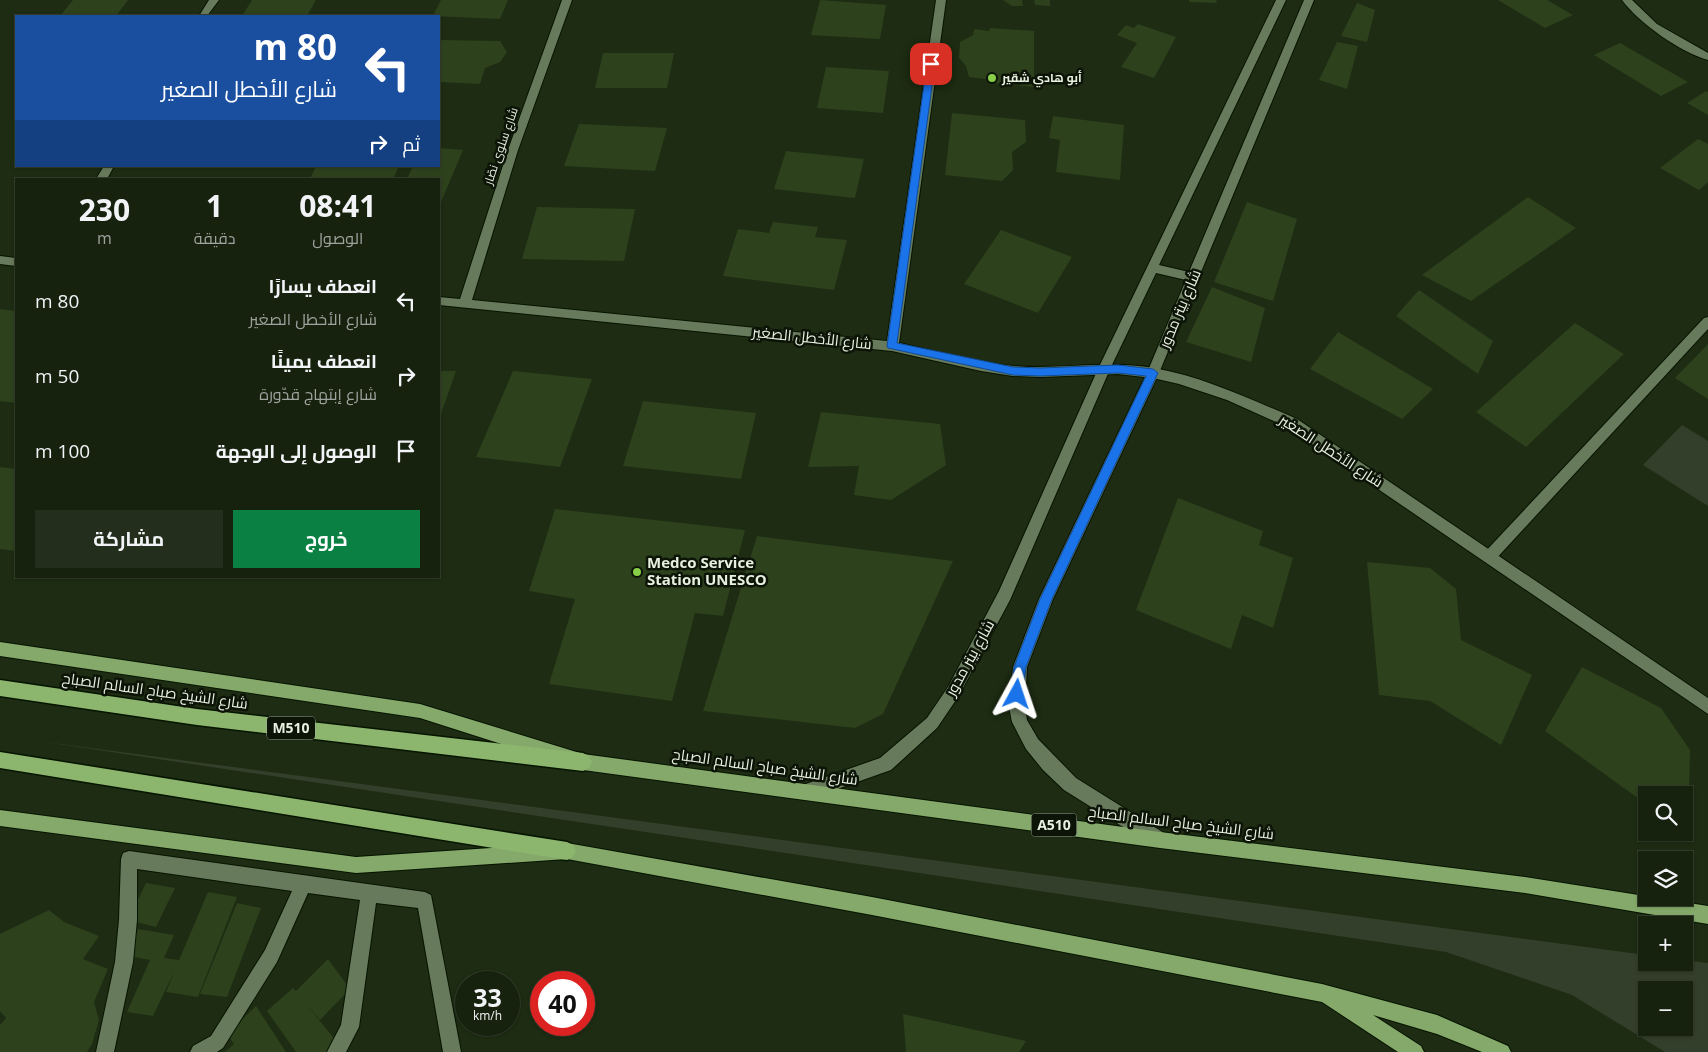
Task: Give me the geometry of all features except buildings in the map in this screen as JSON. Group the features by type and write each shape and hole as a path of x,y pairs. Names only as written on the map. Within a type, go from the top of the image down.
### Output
{"highway":[{"path":"0,648 420,711 583,762"},
{"name":"شارع الشيخ صباح السالم الصباح","path":"0,688 197,717 583,762 809,791 1160,840 1525,886 1708,915"},
{"path":"0,760 567,851 872,906 1322,993 1390,1010 1496,1049"},
{"path":"0,818 356,865 567,851"},
{"path":"1322,993 1415,1052"}],"street":[{"path":"204,15 214,0"},
{"name":"شارع سلوى نصّار","path":"465,303 492,213 532,94 567,0"},
{"path":"892,346 941,0"},
{"name":"شارع بيتر مدور","path":"809,791 885,764 932,723 953,692 1005,595 1104,369 1281,0"},
{"name":"شارع بيتر مدور","path":"1160,840 1070,784 1032,744 1020,722 1017,707 1020,667 1042,607 1153,373 1309,0"},
{"path":"1627,0 1639,15 1659,29 1708,57"},
{"path":"102,178 108,167"},
{"path":"0,260 15,262"},
{"path":"1153,268 1193,277"},
{"name":"شارع الأخطل الصغير","path":"440,301 892,346 1013,371 1040,372 1104,369 1153,373 1180,379 1231,396 1292,423 1708,707"},
{"path":"1489,557 1708,321"},
{"path":"105,1052 124,962 128,920 129,859 425,901 452,1052"},
{"path":"199,1052 217,1042 271,956 303,885"},
{"path":"336,1052 350,1027 370,894"}],"green space":[{"path":"1682,425 1708,441 1708,506 1643,465"},
{"path":"38,741 1638,954 1638,971 1693,971 1693,961 1708,963 1708,1052 1665,1052 1639,1036 1693,1036 1693,981 1638,981 1638,1035 1572,995 1446,952"}],"place":[{"name":"أبو هادي شقير","path":"992,78"},
{"name":"Medco Service Station UNESCO","path":"637,572"}],"route":[{"path":"931,64 892,346 927,352 981,366 1013,371 1040,372 1118,369 1153,373 1046,599 1020,667 1017,694"}]}
